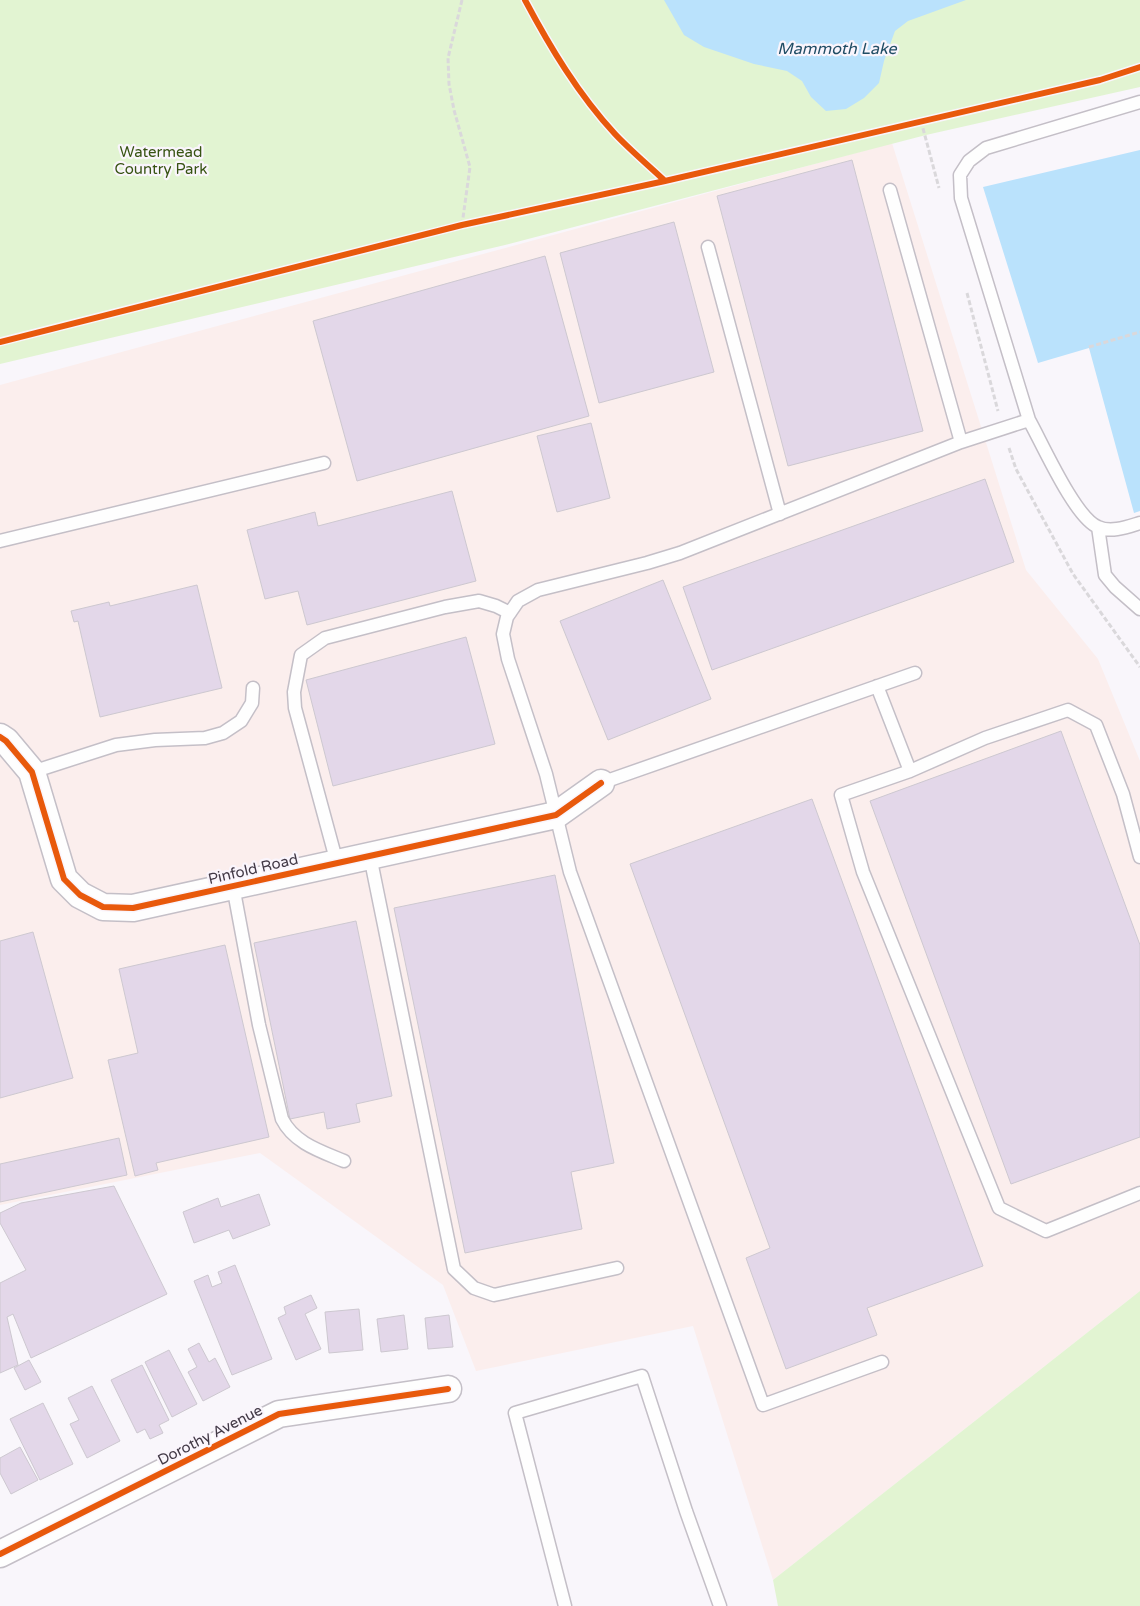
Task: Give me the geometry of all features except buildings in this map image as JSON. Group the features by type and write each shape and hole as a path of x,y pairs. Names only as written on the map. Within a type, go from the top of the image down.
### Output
{"street":[{"name":"Pinfold Road","path":"0,737 6,740 32,772 64,879 80,895 103,907 133,908 556,814 601,783"},
{"name":"Dorothy Avenue","path":"0,1554 279,1414 448,1389"}],"lane":[{"path":"1140,102 986,148 969,160 960,174 961,198 1029,420 1080,512 1098,527 1116,530 1140,523"},
{"path":"890,190 961,442"},
{"path":"708,246 780,514"},
{"path":"882,1362 763,1405 570,872 546,774 508,659 503,634 507,617 518,601 538,590 680,553 961,442 1029,420"},
{"path":"0,540 324,462"},
{"path":"1098,527 1105,575 1115,587 1140,609"},
{"path":"337,863 295,708 296,672 301,655 325,638 445,607 479,601 510,613"},
{"path":"601,783 915,673"},
{"path":"877,686 902,755 910,771"},
{"path":"32,772 116,745 155,740 206,738 223,733 241,721 252,703 253,688"},
{"path":"1140,857 1123,794 1096,725 1068,710 985,738 910,771 840,795 863,872 999,1208 1046,1231 1140,1193"},
{"path":"370,856 454,1269 474,1288 494,1295 616,1268"},
{"path":"232,886 259,1025 282,1119 294,1136 344,1161"},
{"path":"565,1606 515,1413 642,1376 686,1511 720,1606"}],"path":[{"path":"462,0 448,58 449,84 454,110 470,167 462,225"},
{"path":"1089,347 1140,332"}],"shaded area":[{"path":"892,143 1026,570 1098,659 1140,761 1140,1291 773,1580 693,1326 476,1371 443,1285 260,1153 0,1205 0,385"}],"green space":[{"name":"Watermead Country Park","path":"0,0 1140,0 1140,87 926,135 505,245 0,364"},
{"path":"1140,1291 1140,1606 778,1606 773,1580"}],"water":[{"name":"Mammoth Lake","path":"664,0 966,0 908,21 895,31 884,61 879,83 864,98 846,109 826,111 811,97 802,81 787,71 754,64 704,47 684,35"},
{"path":"1140,150 1140,511 1134,513 1089,348 1038,363 983,187"}],"cycle path":[{"path":"525,0 555,53 589,103 621,140 665,181"},
{"path":"0,342 462,225 665,181 1100,80 1140,67"},
{"path":"0,737 6,741 32,772 64,879 80,895 103,907 133,908 556,815 601,783"},
{"path":"0,1554 279,1414 448,1389"}]}
